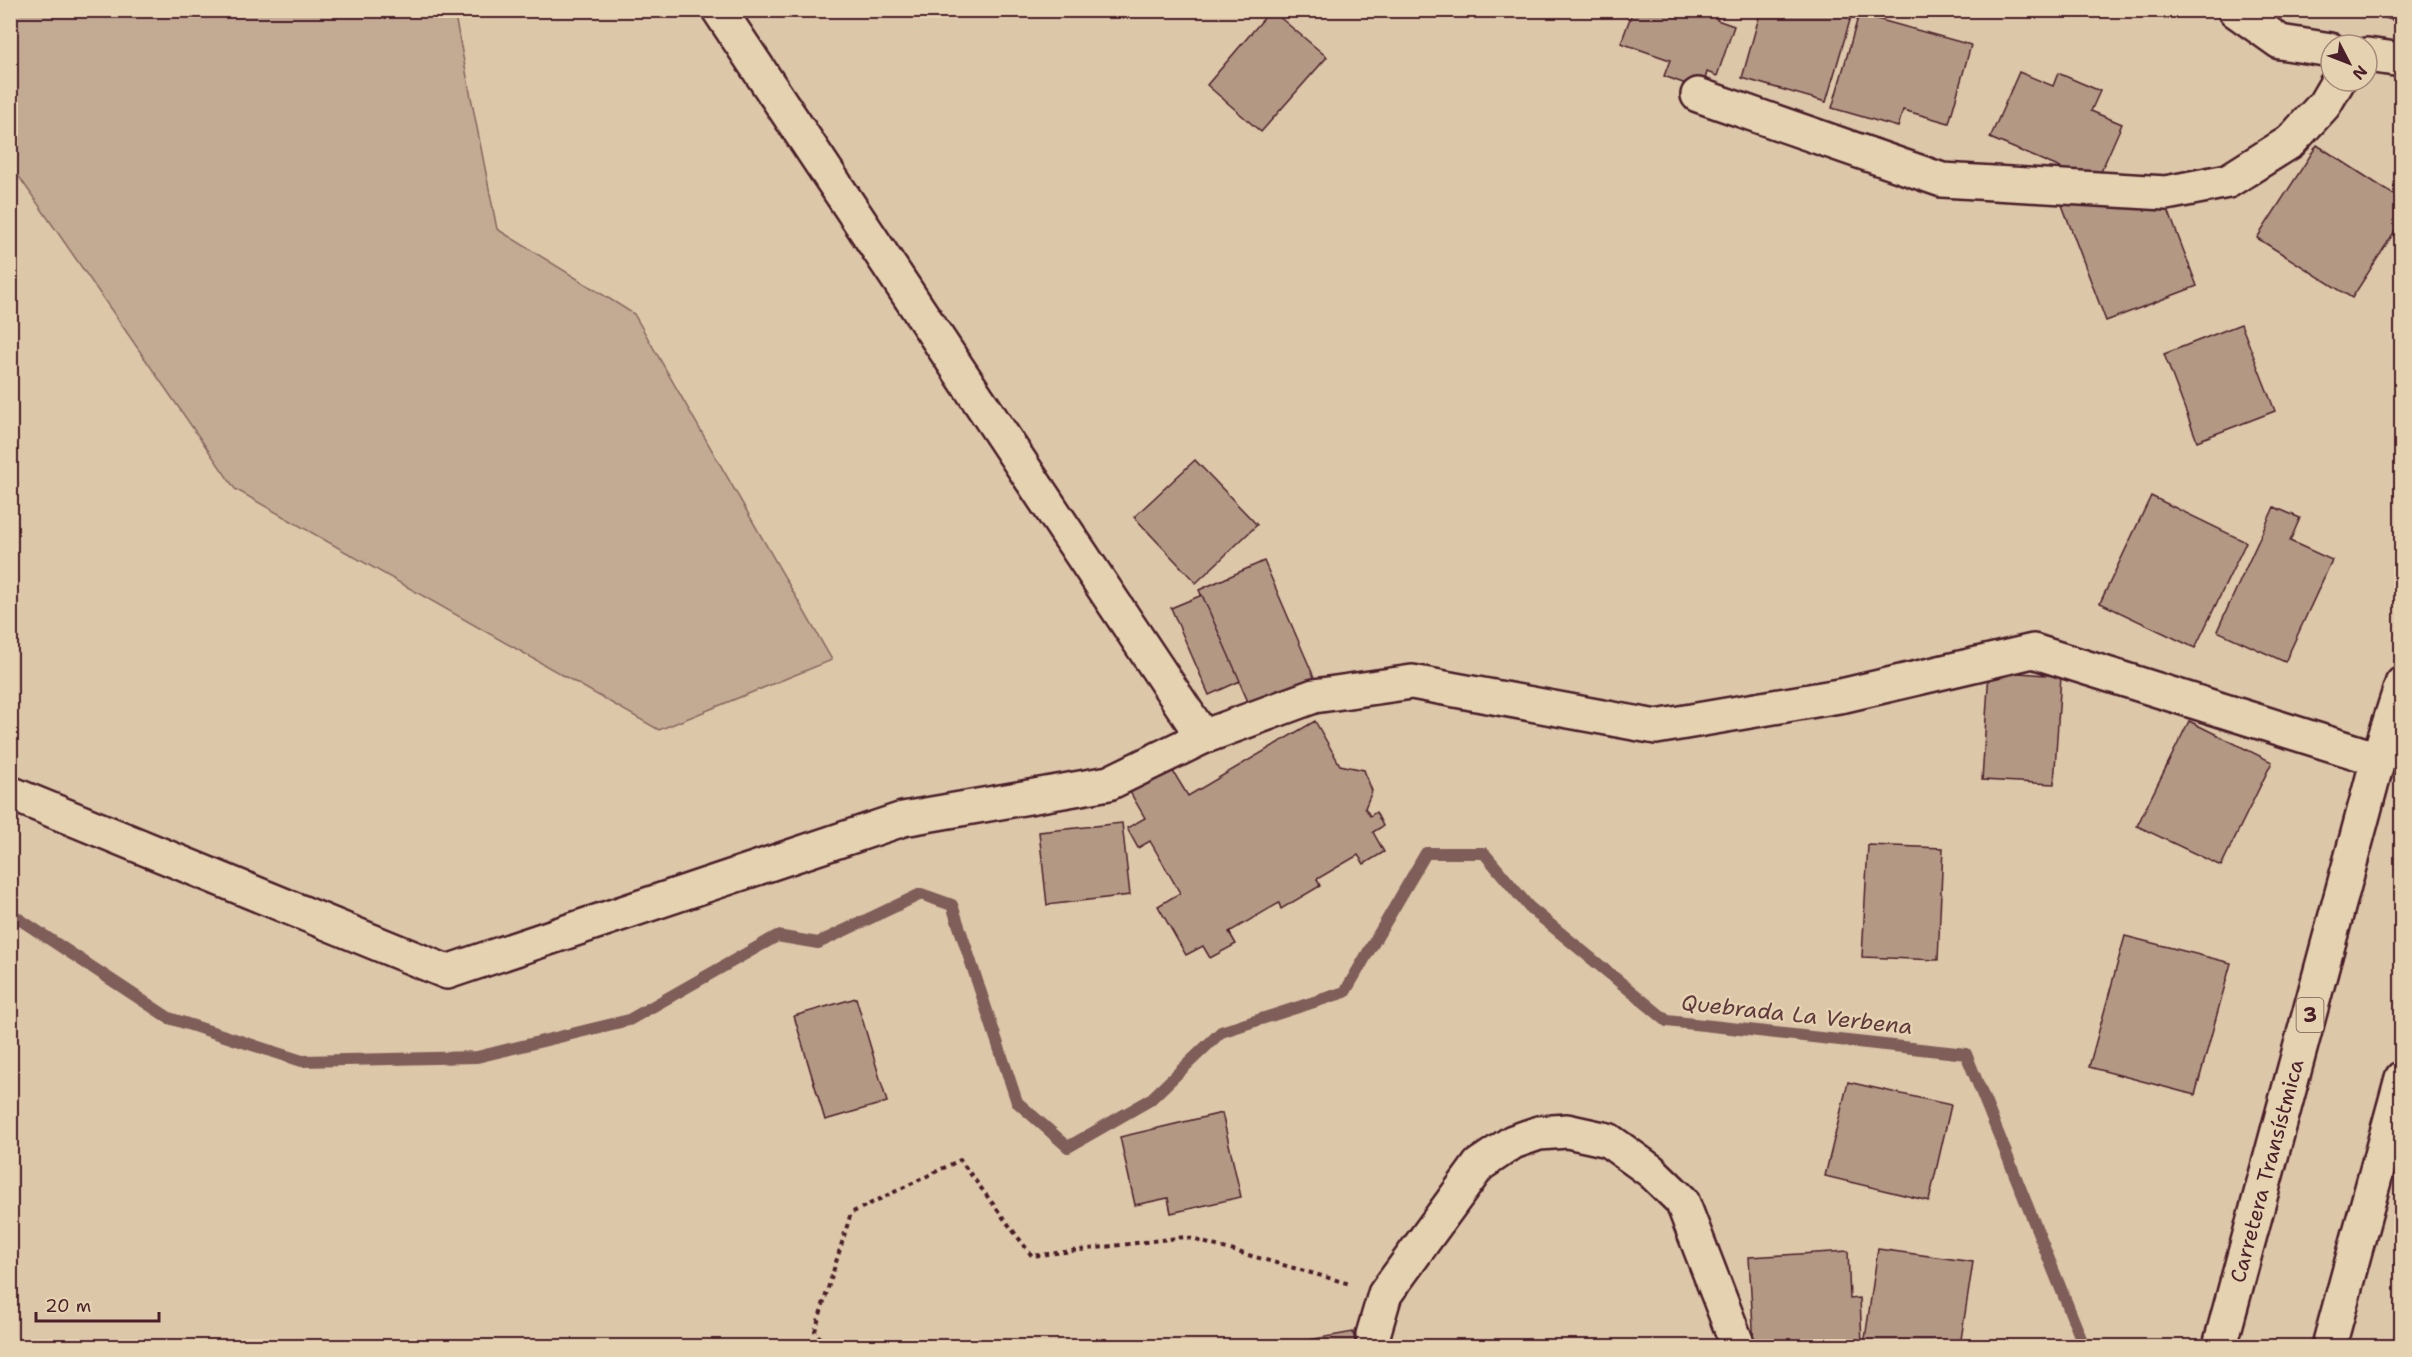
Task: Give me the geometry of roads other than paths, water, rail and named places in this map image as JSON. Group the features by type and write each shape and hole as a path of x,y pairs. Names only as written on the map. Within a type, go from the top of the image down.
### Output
{"street":[{"path":"719,10 1203,737"},
{"path":"2235,10 2280,42 2319,48"},
{"path":"2379,57 2402,60"},
{"path":"1698,95 1942,180 2166,193 2228,181 2290,142 2324,105 2331,93"},
{"path":"10,793 447,972 903,819 1109,783 1203,737 1314,696 1412,682 1656,727 1845,695 2033,651 2378,759"},
{"name":"Carretera Transístmica","path":"2220,1347 2378,759 2402,684"},
{"path":"2329,1347 2402,1078"},
{"path":"1375,1347 1373,1335 1385,1294 1479,1165 1513,1142 1539,1133 1567,1131 1608,1140 1651,1171 1682,1201 1738,1347"}],"waterway":[{"name":"Quebrada La Verbena","path":"10,913 169,1018 302,1061 477,1057 629,1020 777,936 818,943 921,894 952,905 1017,1102 1068,1147 1150,1100 1221,1032 1345,992 1426,853 1484,853 1529,907 1667,1021 1966,1054 2084,1346"}]}
